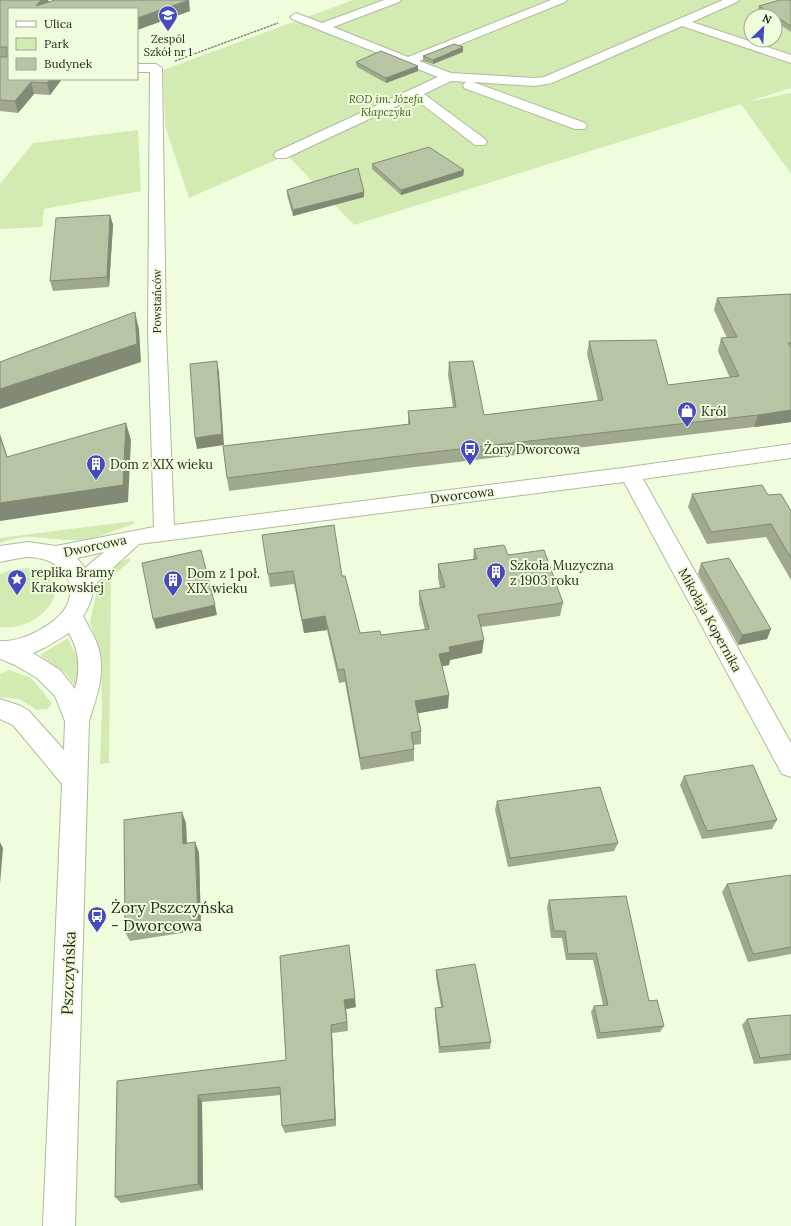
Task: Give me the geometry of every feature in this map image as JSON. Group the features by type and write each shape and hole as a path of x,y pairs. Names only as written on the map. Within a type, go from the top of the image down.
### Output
{"street":[{"path":"322,27 395,0"},
{"path":"408,61 561,0"},
{"path":"281,155 449,78 535,82 546,80 733,0"},
{"path":"296,17 449,78 580,126"},
{"path":"682,22 791,59"},
{"path":"138,68 156,68"},
{"name":"Powstańców","path":"156,68 157,331 164,534"},
{"path":"416,93 480,142"},
{"name":"Dworcowa","path":"57,554 133,538 630,474 791,451"},
{"name":"Mikołaja Kopernika","path":"630,474 791,766"},
{"name":"Dworcowa","path":"82,583 133,538"},
{"path":"0,554 10,551 35,549 57,554 74,566 82,583 80,599 72,616 64,624 45,638 3,653"},
{"name":"Pszczyńska","path":"59,1226 77,721 90,678 90,663 84,640 72,616"},
{"name":"Pszczyńska","path":"3,653 26,659 54,677 64,690 77,721"},
{"path":"0,709 13,713 21,718 75,781"}],"path":[{"path":"156,68 296,17"}],"green space":[{"name":"ROD im. Józefa Kłapczyka","path":"353,0 791,0 791,88 747,102 791,93 791,174 741,104 354,225 287,155 189,198 165,126 163,70"},
{"path":"138,130 141,191 44,209 42,227 0,229 0,184 33,143"},
{"path":"134,521 134,524 101,536 81,540 30,537 17,538 0,543 0,538"},
{"path":"130,558 130,561 113,576 111,583 109,763 100,764 102,706 101,656 90,622 98,584 106,572 120,562"},
{"path":"26,568 44,573 53,581 55,591 52,602 43,613 31,621 16,626 0,627 0,574 10,570"},
{"path":"68,638 77,658 77,685 74,685 66,674 40,655"},
{"path":"9,670 31,678 52,703 48,709 37,710 19,699 0,697 0,674"}],"building":[{"path":"0,0 41,0 36,6 55,0 189,0 138,18 138,8 8,8 8,80 49,80 47,83 31,82 15,101 0,100 0,57 7,57 7,47 0,47"},
{"path":"780,0 791,0 791,26 783,21 783,8 762,8 759,6"},
{"path":"454,44 463,47 433,60 423,56"},
{"path":"381,51 418,66 386,78 356,62"},
{"path":"429,147 464,170 401,190 372,164"},
{"path":"358,168 364,192 293,210 287,190"},
{"path":"110,215 107,277 50,281 56,218"},
{"path":"791,294 791,343 788,343 791,348 791,410 416,454 227,478 223,446 410,424 408,411 456,407 449,362 473,361 484,415 603,400 589,341 656,340 668,385 739,376 721,338 737,337 717,298"},
{"path":"135,312 137,344 0,389 0,362"},
{"path":"217,361 222,434 195,438 190,364"},
{"path":"126,423 123,485 0,503 0,437 7,457"},
{"path":"762,485 768,495 781,494 791,511 791,558 771,524 711,532 692,494"},
{"path":"334,525 342,576 345,576 360,633 380,631 381,635 429,629 419,591 445,587 438,564 477,559 474,549 504,545 508,555 544,550 563,603 478,615 484,640 449,647 450,652 439,654 449,695 415,701 421,731 411,733 414,749 360,758 344,669 338,670 325,616 302,620 293,571 268,574 262,535"},
{"name":"Dom z 1 poł. XIX wieku","path":"201,550 215,605 153,619 142,563"},
{"path":"729,558 771,629 742,635 701,563"},
{"path":"753,765 777,820 707,831 684,776"},
{"path":"600,787 618,843 510,858 497,801"},
{"path":"182,812 183,844 195,842 198,920 125,932 124,820"},
{"path":"791,875 791,947 753,954 727,884"},
{"path":"626,896 649,1001 657,1000 664,1026 600,1033 594,1006 608,1005 596,953 568,954 565,931 554,931 549,900"},
{"path":"349,945 355,998 344,1000 347,1022 331,1025 335,1119 282,1126 280,1087 198,1095 198,1184 115,1197 117,1081 286,1060 280,956"},
{"path":"475,964 491,1042 440,1047 435,1008 443,1007 436,970"},
{"path":"791,1015 791,1054 760,1058 747,1019"}],"place":[{"name":"Zespól Szkół nr 1","path":"168,32"},
{"name":"Król","path":"687,428"},
{"name":"Żory Dworcowa","path":"470,466"},
{"name":"Dom z XIX wieku","path":"96,481"},
{"name":"Szkoła Muzyczna z 1903 roku","path":"496,589"},
{"name":"replika Bramy Krakowskiej","path":"17,596"},
{"name":"Dom z 1 poł. XIX wieku","path":"173,597"},
{"name":"Żory Pszczyńska - Dworcowa","path":"97,933"}]}
